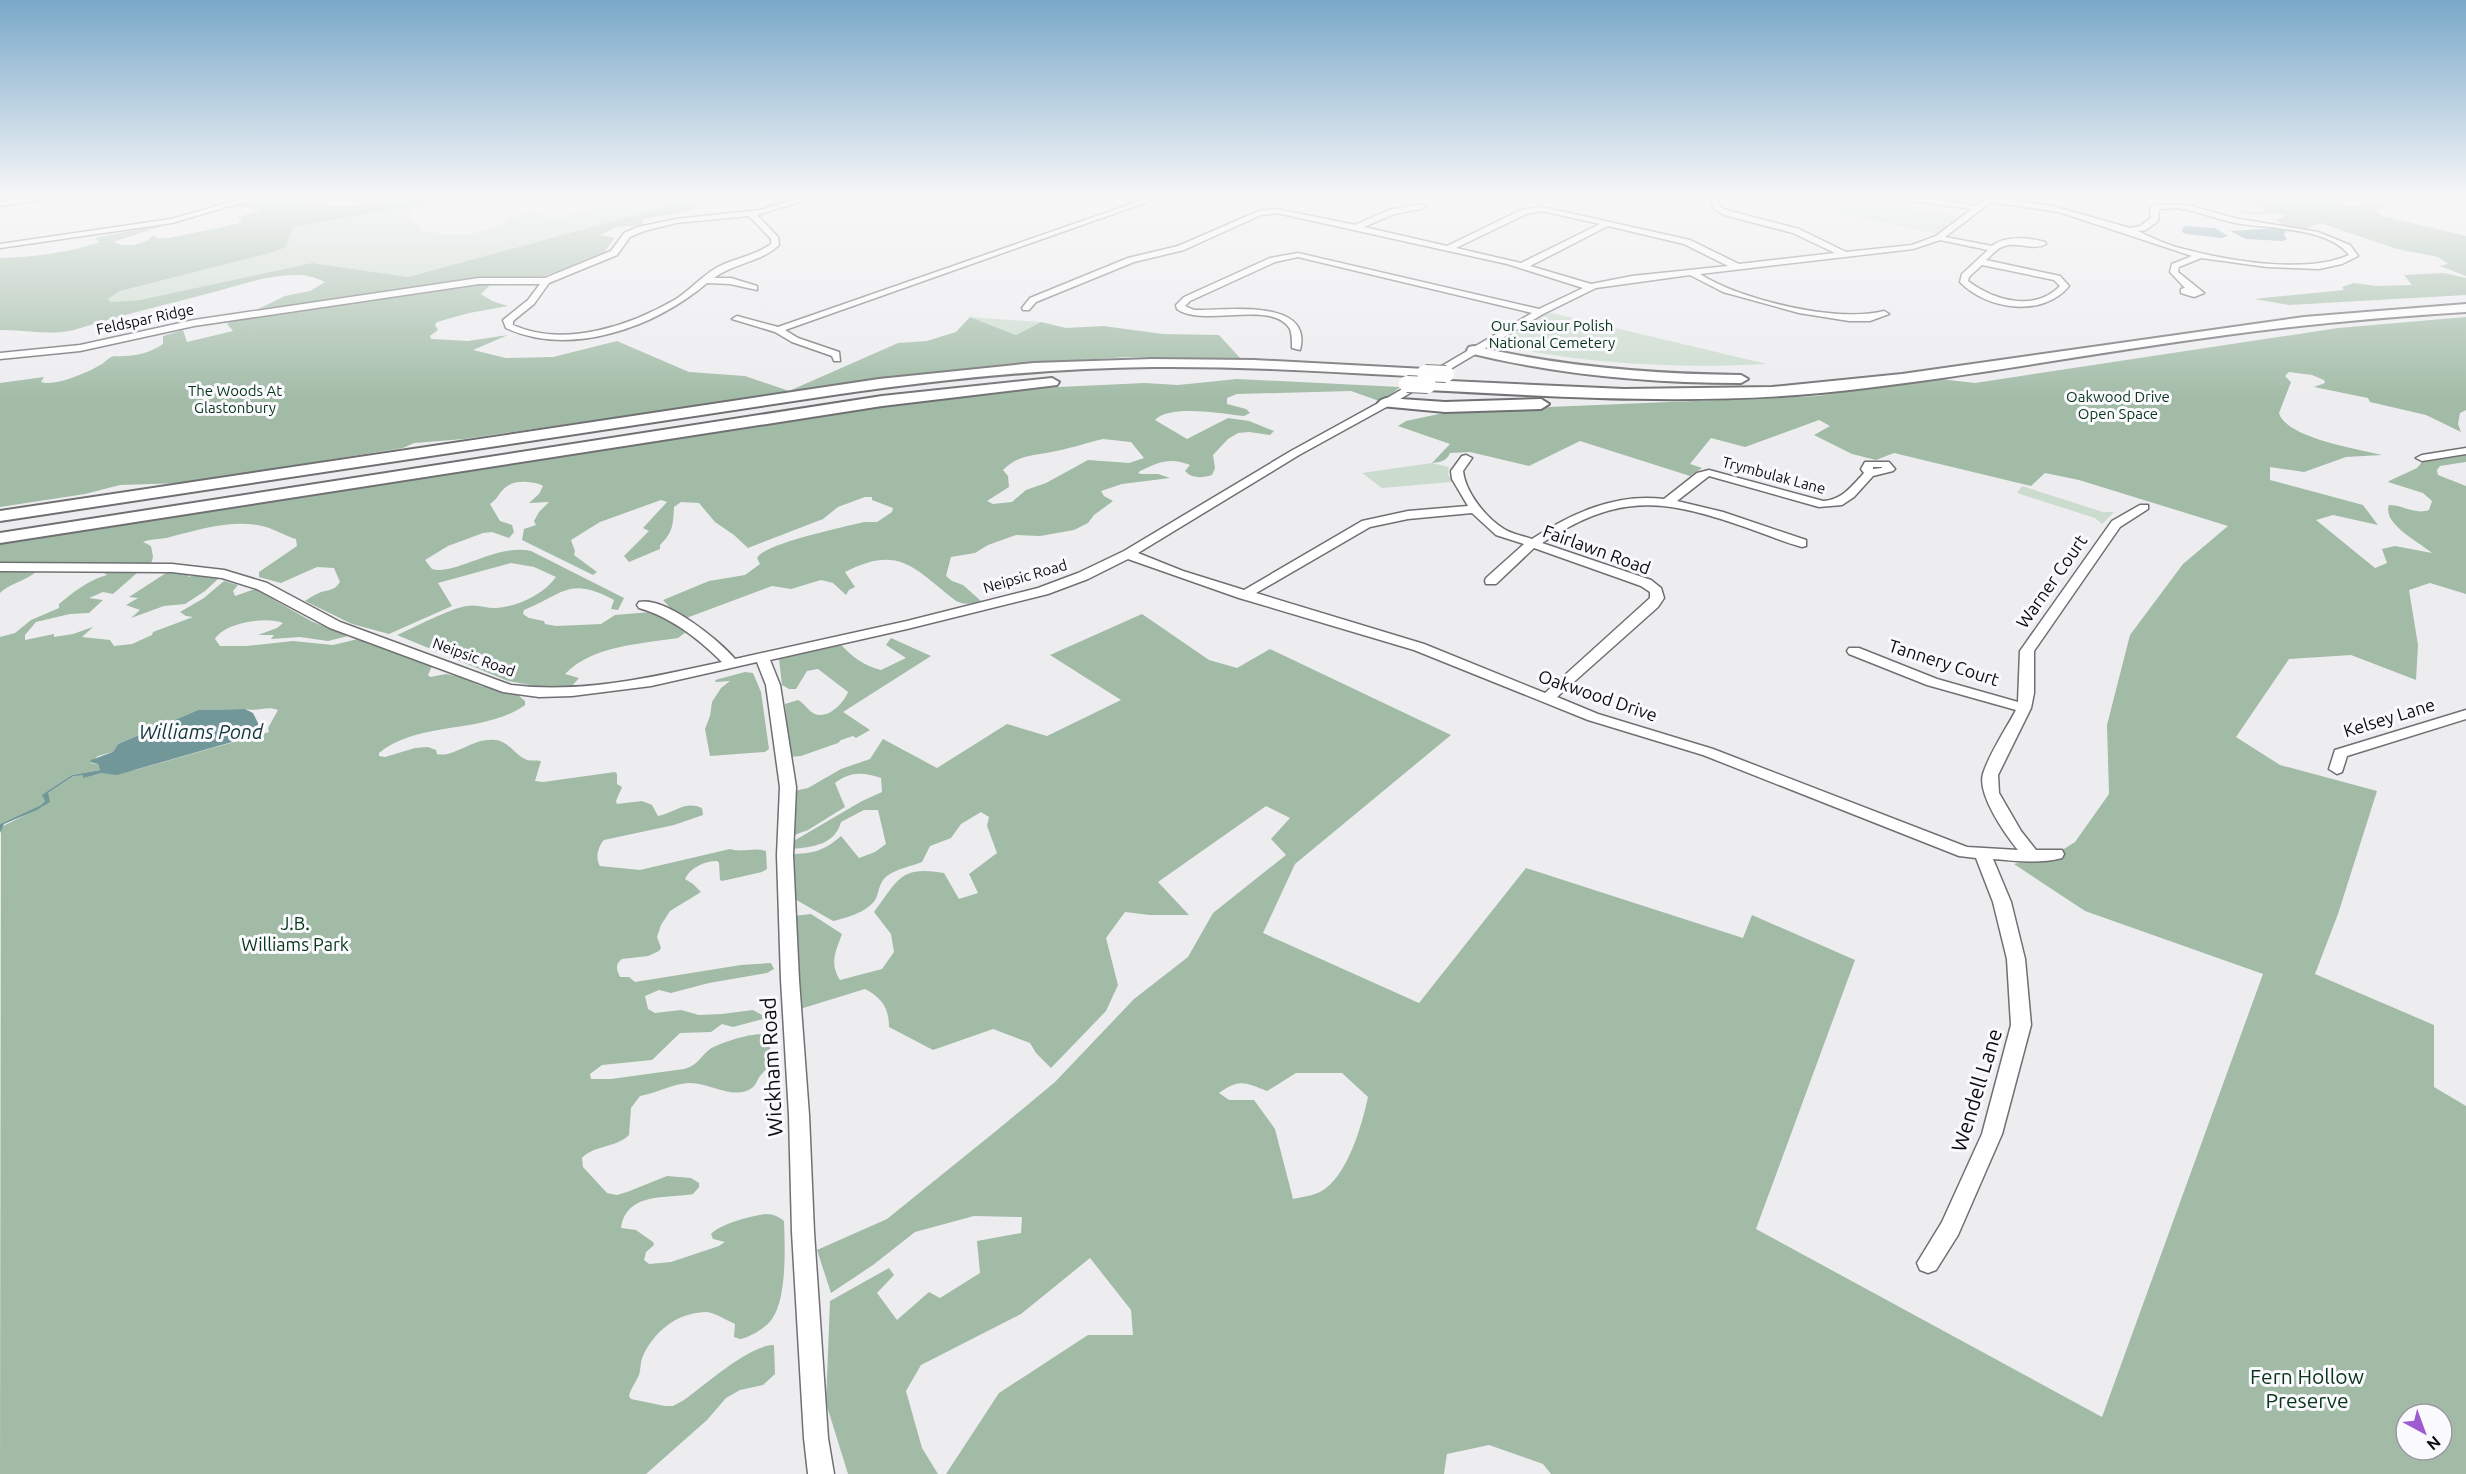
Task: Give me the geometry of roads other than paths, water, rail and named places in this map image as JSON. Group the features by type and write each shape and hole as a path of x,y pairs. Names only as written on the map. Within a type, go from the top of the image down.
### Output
{"highway":[{"path":"2022,347 2309,308 2466,297"},
{"path":"1386,403 1411,406 1471,407 1793,390 1877,382 2325,318 2466,308"},
{"path":"1474,350 1584,372 1755,380"},
{"path":"0,516 840,388 962,373 1065,365 1262,364 1615,394 1725,394"},
{"path":"0,538 977,388 1097,379 1190,376 1278,377 1407,384 1446,374 1631,382 1755,380 1887,366"}],"street":[{"path":"588,264 546,281 531,302 508,320 509,326 516,331 546,338 569,338 593,333 664,310 704,280 732,264"},
{"path":"778,330 967,264"},
{"path":"1026,308 1034,300 1122,264"},
{"path":"1265,264 1180,305 1181,309 1197,314 1254,311 1281,317 1291,325 1298,340 1297,348"},
{"path":"1335,264 1539,312"},
{"path":"1512,264 1590,287"},
{"path":"1522,266 1527,264"},
{"path":"1731,264 1738,267"},
{"name":"Neipsic Road","path":"0,567 172,568 235,576 262,586 335,625 412,651 494,685 526,691 556,693 607,689 764,659 1043,591 1083,576 1128,554 1286,458 1386,403 1539,312 1590,287 1615,280 1770,264"},
{"path":"1980,264 1965,276 1964,282 1970,288 1989,297 2019,303 2047,302 2058,296 2065,286 2057,278 2047,275 1991,264"},
{"path":"2180,264 2175,266 2174,272 2190,289"},
{"path":"2285,264 2306,266 2337,264"},
{"path":"1691,272 1710,284 1730,292 1812,313 1856,319 1873,319 1884,314"},
{"path":"704,280 730,281 754,288"},
{"name":"Feldspar Ridge","path":"0,356 80,348 195,323 479,281 546,281"},
{"path":"738,319 778,330 795,340 829,350 836,354 837,359"},
{"path":"2422,458 2466,452"},
{"name":"Fairlawn Road","path":"1466,458 1456,471 1458,479 1474,509 1500,532 1646,583 1656,591 1657,598 1547,699"},
{"name":"Trymbulak Lane","path":"1666,502 1701,475 1709,473 1823,506 1835,505 1842,502 1870,473"},
{"path":"1491,581 1531,544 1578,519 1613,505 1631,501 1666,502 1720,516 1802,543"},
{"name":"Warner Court","path":"2032,856 2014,834 1990,793 1990,774 2024,708 2027,693 2027,651 2116,524 2145,507"},
{"path":"1244,595 1366,524 1408,515 1474,509"},
{"name":"Oakwood Drive","path":"1128,554 1179,574 1244,595 1419,647 1593,717 1708,752 1965,852 2032,856 2056,854"},
{"path":"644,605 664,611 728,658 732,665"},
{"name":"Tannery Court","path":"1854,651 1932,682 2024,708"},
{"name":"Wickham Road","path":"764,659 773,685 788,787 785,855 790,980 803,1232 816,1438 821,1474"},
{"name":"Kelsey Lane","path":"2337,769 2340,753 2466,714"},
{"name":"Wendell Lane","path":"1928,1263 1950,1228 1992,1134 2021,1025 2016,958 2002,902 1982,853"}],"water":[{"name":"Williams Pond","path":"245,709 253,713 258,723 258,733 253,736 117,775 101,773 83,778 83,775 74,776 48,793 50,802 4,824 0,833 0,824 41,805 45,801 42,795 72,775 100,770 98,764 90,762 91,760 113,752 118,744 198,710"}],"park label":[{"name":"Our Saviour Polish National Cemetery","path":"1552,334"},
{"name":"The Woods At Glastonbury","path":"235,398"},
{"name":"Oakwood Drive Open Space","path":"2118,404"},
{"name":"J.B. Williams Park","path":"295,933"},
{"name":"Fern Hollow Preserve","path":"2307,1388"}]}
